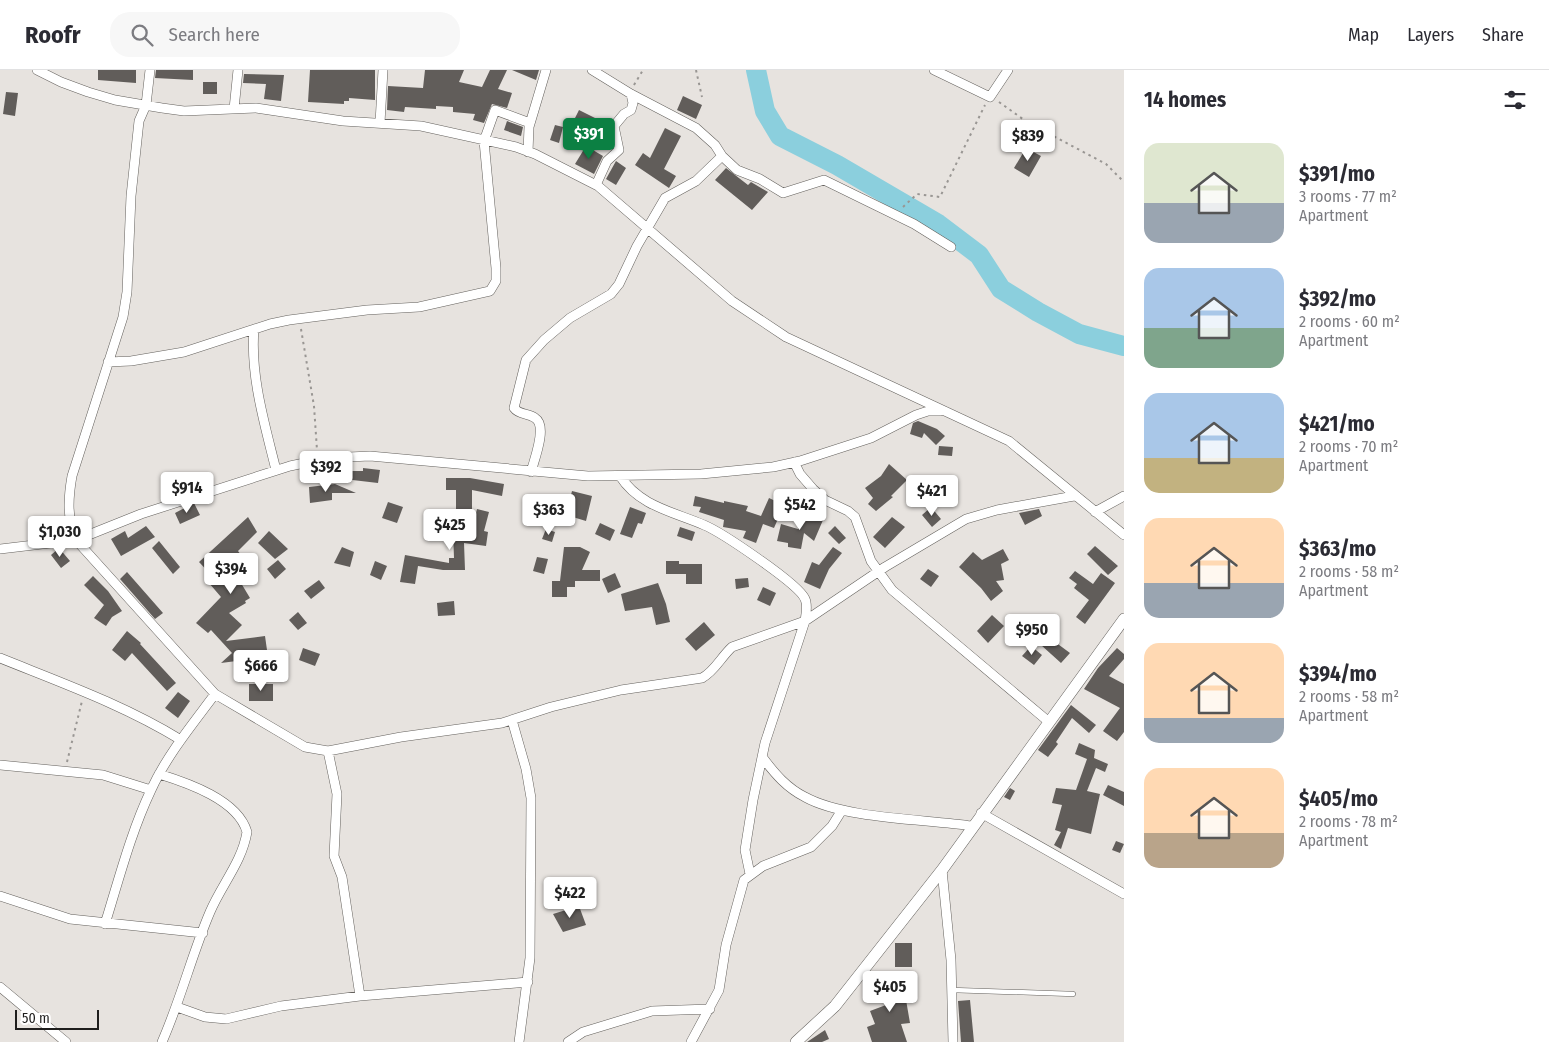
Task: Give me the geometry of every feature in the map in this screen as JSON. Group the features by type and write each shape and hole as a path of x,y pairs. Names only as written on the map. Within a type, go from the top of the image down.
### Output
{"street":[{"path":"37,70 47,72 88,92 116,100 184,111 256,108 343,121 421,126 528,152 596,185 630,211 646,228 732,301 786,337 1009,441 1124,535"},
{"path":"150,70 146,105 139,121 131,196 127,292 123,317 72,476 69,514 76,540 215,694 305,747 328,751 401,737 460,730 512,720 551,706 621,690 702,678 710,674 732,647 805,621 966,518 997,510 1074,496"},
{"path":"234,109 238,70"},
{"path":"380,123 383,70"},
{"path":"528,152 530,123 546,70"},
{"path":"592,70 631,94 696,128 715,145 722,156 737,170 760,179 783,193 824,180 914,224 951,247"},
{"path":"934,70 990,97 1008,70"},
{"path":"596,185 607,161 618,150 614,126 624,114 631,110 633,103 631,94"},
{"path":"108,362 131,361 184,352 270,324 300,318 368,310 419,307 490,292 496,281 496,268 484,142 495,110 530,123"},
{"path":"531,472 540,439 541,426 535,418 518,412 514,408 526,360 544,340 570,318 604,300 616,289 646,228 665,198 696,181 722,156"},
{"path":"254,330 252,345 257,384 276,470"},
{"path":"0,549 76,540 141,514 276,470 318,460 370,456 531,472 620,476 701,474 794,462 870,438 916,414 928,411 944,411"},
{"path":"794,462 800,474 813,489 855,517 871,561 892,590 1049,722"},
{"path":"620,476 636,495 660,509 705,525 736,542 804,596 806,608 805,621 780,703 771,723 746,840 750,874"},
{"path":"1095,512 1124,496"},
{"path":"796,1042 835,1006 942,870 972,826 1124,619"},
{"path":"0,658 85,692 147,720 181,740"},
{"path":"106,924 126,855 151,790 181,740 215,694"},
{"path":"512,720 526,769 531,798 528,982 519,1042"},
{"path":"328,751 337,794 334,856 342,877 360,996"},
{"path":"763,758 788,787 806,798 842,810 972,826"},
{"path":"0,765 103,775 151,790"},
{"path":"160,774 205,791 239,817 247,832 240,859 220,892 162,1042"},
{"path":"691,1042 719,990 726,944 740,888 750,874 811,847 832,826 842,810"},
{"path":"982,813 1124,894"},
{"path":"942,870 951,960 953,1042"},
{"path":"0,896 70,919 106,924 170,928 203,933"},
{"path":"177,1007 205,1017 226,1019 281,1006 360,996 528,982"},
{"path":"0,987 66,1042"},
{"path":"568,1042 584,1032 652,1011 710,1009"}],"lane":[{"path":"952,990 1073,994"}],"path":[{"path":"631,94 643,70"},
{"path":"696,70 702,97"},
{"path":"900,210 917,194 940,197 990,97 1027,122 1106,164 1124,182"},
{"path":"300,318 314,406 318,460"},
{"path":"66,772 71,738 85,692"}],"building":[{"path":"98,70 136,70 136,83 98,80"},
{"path":"156,70 193,70 193,80 155,78"},
{"path":"310,70 375,70 375,100 349,98 349,101 344,101 344,104 308,102"},
{"path":"425,70 464,70 459,82 482,87 490,70 507,70 498,89 512,93 507,108 492,104 484,123 473,120 475,114 453,112 453,107 436,106 436,109 405,107 404,112 387,110 388,86 423,88"},
{"path":"512,70 539,70 536,80"},
{"path":"244,74 284,75 281,101 264,99 266,84 243,83"},
{"path":"203,82 217,82 217,94 203,94"},
{"path":"6,92 18,93 15,116 3,114"},
{"path":"683,96 702,105 696,119 677,110"},
{"path":"579,110 597,119 591,130 573,122"},
{"path":"507,121 523,127 521,136 504,130"},
{"path":"555,125 563,127 559,143 550,140"},
{"path":"665,128 681,136 664,169 676,176 669,188 635,165 643,153 650,158"},
{"path":"586,146 603,156 594,174 575,164"},
{"path":"1026,148 1041,156 1029,177 1014,168"},
{"path":"616,161 626,168 616,185 606,179"},
{"path":"726,168 748,185 751,182 768,192 752,210 715,180"},
{"path":"918,421 937,429 945,436 936,445 924,433 922,438 910,434 913,423"},
{"path":"939,446 953,447 952,456 938,455"},
{"path":"889,464 907,480 891,496 893,497 876,511 868,504 873,498 865,488 881,476"},
{"path":"363,468 380,470 378,483 327,477 327,471 363,471"},
{"path":"446,478 470,478 504,484 502,496 472,490 472,511 456,511 456,490 446,490"},
{"path":"335,484 356,493 332,493 332,500 310,503 309,487"},
{"path":"572,491 592,496 586,521 566,515"},
{"path":"695,496 724,503 724,501 748,506 746,511 761,516 769,498 784,505 774,528 763,524 756,543 743,538 746,531 723,527 724,520 699,512 701,507 693,506"},
{"path":"388,502 403,507 397,523 382,518"},
{"path":"194,503 200,515 180,524 175,513"},
{"path":"630,507 646,513 642,524 638,523 632,538 620,534"},
{"path":"931,507 941,519 932,527 922,515"},
{"path":"477,509 489,512 484,531 488,532 486,546 464,543 465,570 443,570 418,566 415,584 400,582 405,555 449,563 449,558 454,558 453,531 472,530"},
{"path":"1039,509 1042,516 1025,525 1019,513"},
{"path":"806,512 823,520 814,541 804,533 801,549 788,547 788,543 777,541 781,524 798,529"},
{"path":"248,517 257,532 238,551 244,559 238,564 245,572 238,578 250,598 245,601 246,603 229,613 242,625 226,641 265,636 268,657 221,663 232,653 211,630 208,633 196,623 221,597 209,583 214,578 199,562"},
{"path":"892,517 905,527 885,548 873,537"},
{"path":"600,523 615,530 610,541 595,534"},
{"path":"146,526 155,537 121,556 111,539 125,531 128,538"},
{"path":"835,526 846,538 839,544 828,533"},
{"path":"680,527 695,532 692,541 677,536"},
{"path":"546,529 555,532 552,542 542,539"},
{"path":"269,531 288,549 275,559 258,543"},
{"path":"159,541 180,567 173,574 152,548"},
{"path":"1095,546 1118,566 1108,575 1087,554"},
{"path":"342,547 354,552 350,567 334,563"},
{"path":"564,547 580,547 590,552 582,570 600,570 600,581 575,581 575,587 567,587 567,597 552,597 552,581 560,581"},
{"path":"833,547 842,553 829,569 820,589 804,582 812,562 819,565"},
{"path":"59,548 70,561 61,568 51,555"},
{"path":"1003,549 1009,560 1001,564 1004,580 996,581 1003,591 991,601 981,588 959,567 973,552 982,560"},
{"path":"537,557 548,559 544,574 533,571"},
{"path":"278,560 286,569 275,579 267,569"},
{"path":"375,561 387,566 381,580 370,575"},
{"path":"666,561 679,561 679,564 702,564 702,584 686,584 686,574 666,574"},
{"path":"928,569 939,576 931,587 920,579"},
{"path":"1075,571 1093,584 1101,573 1115,583 1085,624 1076,617 1089,600 1074,588 1077,584 1069,578"},
{"path":"127,572 163,613 155,619 120,579"},
{"path":"615,573 621,587 608,593 602,579"},
{"path":"93,576 108,591 122,611 112,617 106,626 94,618 104,605 84,585"},
{"path":"748,578 749,587 736,589 735,579"},
{"path":"319,580 325,588 311,599 304,591"},
{"path":"658,583 670,622 656,625 652,607 625,611 621,594"},
{"path":"763,587 776,593 770,606 757,600"},
{"path":"454,601 455,615 438,616 437,603"},
{"path":"298,612 307,623 298,630 289,620"},
{"path":"992,615 1004,626 988,643 977,631"},
{"path":"704,622 715,635 696,651 685,639"},
{"path":"127,631 141,643 176,683 167,691 132,653 125,661 112,650"},
{"path":"1047,636 1070,653 1061,663 1041,645"},
{"path":"1031,646 1042,655 1034,665 1022,656"},
{"path":"303,648 320,654 315,666 299,660"},
{"path":"1117,648 1124,654 1124,659 1109,676 1124,684 1124,732 1117,741 1103,731 1120,708 1084,689 1098,668"},
{"path":"249,684 273,684 273,701 249,701"},
{"path":"178,692 190,701 178,718 165,708"},
{"path":"1071,705 1096,725 1089,733 1072,718 1056,742 1058,744 1048,757 1038,750"},
{"path":"1079,743 1095,750 1094,758 1108,764 1105,772 1096,768 1087,791 1100,794 1091,834 1068,828 1061,849 1054,845 1061,832 1055,830 1062,805 1052,803 1056,788 1076,790 1087,759 1075,754"},
{"path":"1108,785 1124,792 1124,806 1103,795"},
{"path":"1010,788 1015,791 1010,800 1004,797"},
{"path":"1116,841 1124,844 1120,853 1112,850"},
{"path":"579,906 586,925 563,932 553,914"},
{"path":"895,943 912,943 912,967 895,967"},
{"path":"882,972 900,974 898,996 905,994 910,1023 901,1024 907,1042 872,1042 867,1027 875,1024 870,1011 886,1005 881,981"},
{"path":"970,1000 974,1042 961,1042 958,1001"},
{"path":"825,1030 829,1039 822,1042 807,1042"}],"waterway":[{"path":"756,70 765,111 780,136 837,165 938,224 979,255 1001,289 1038,312 1079,334 1124,346"}]}
